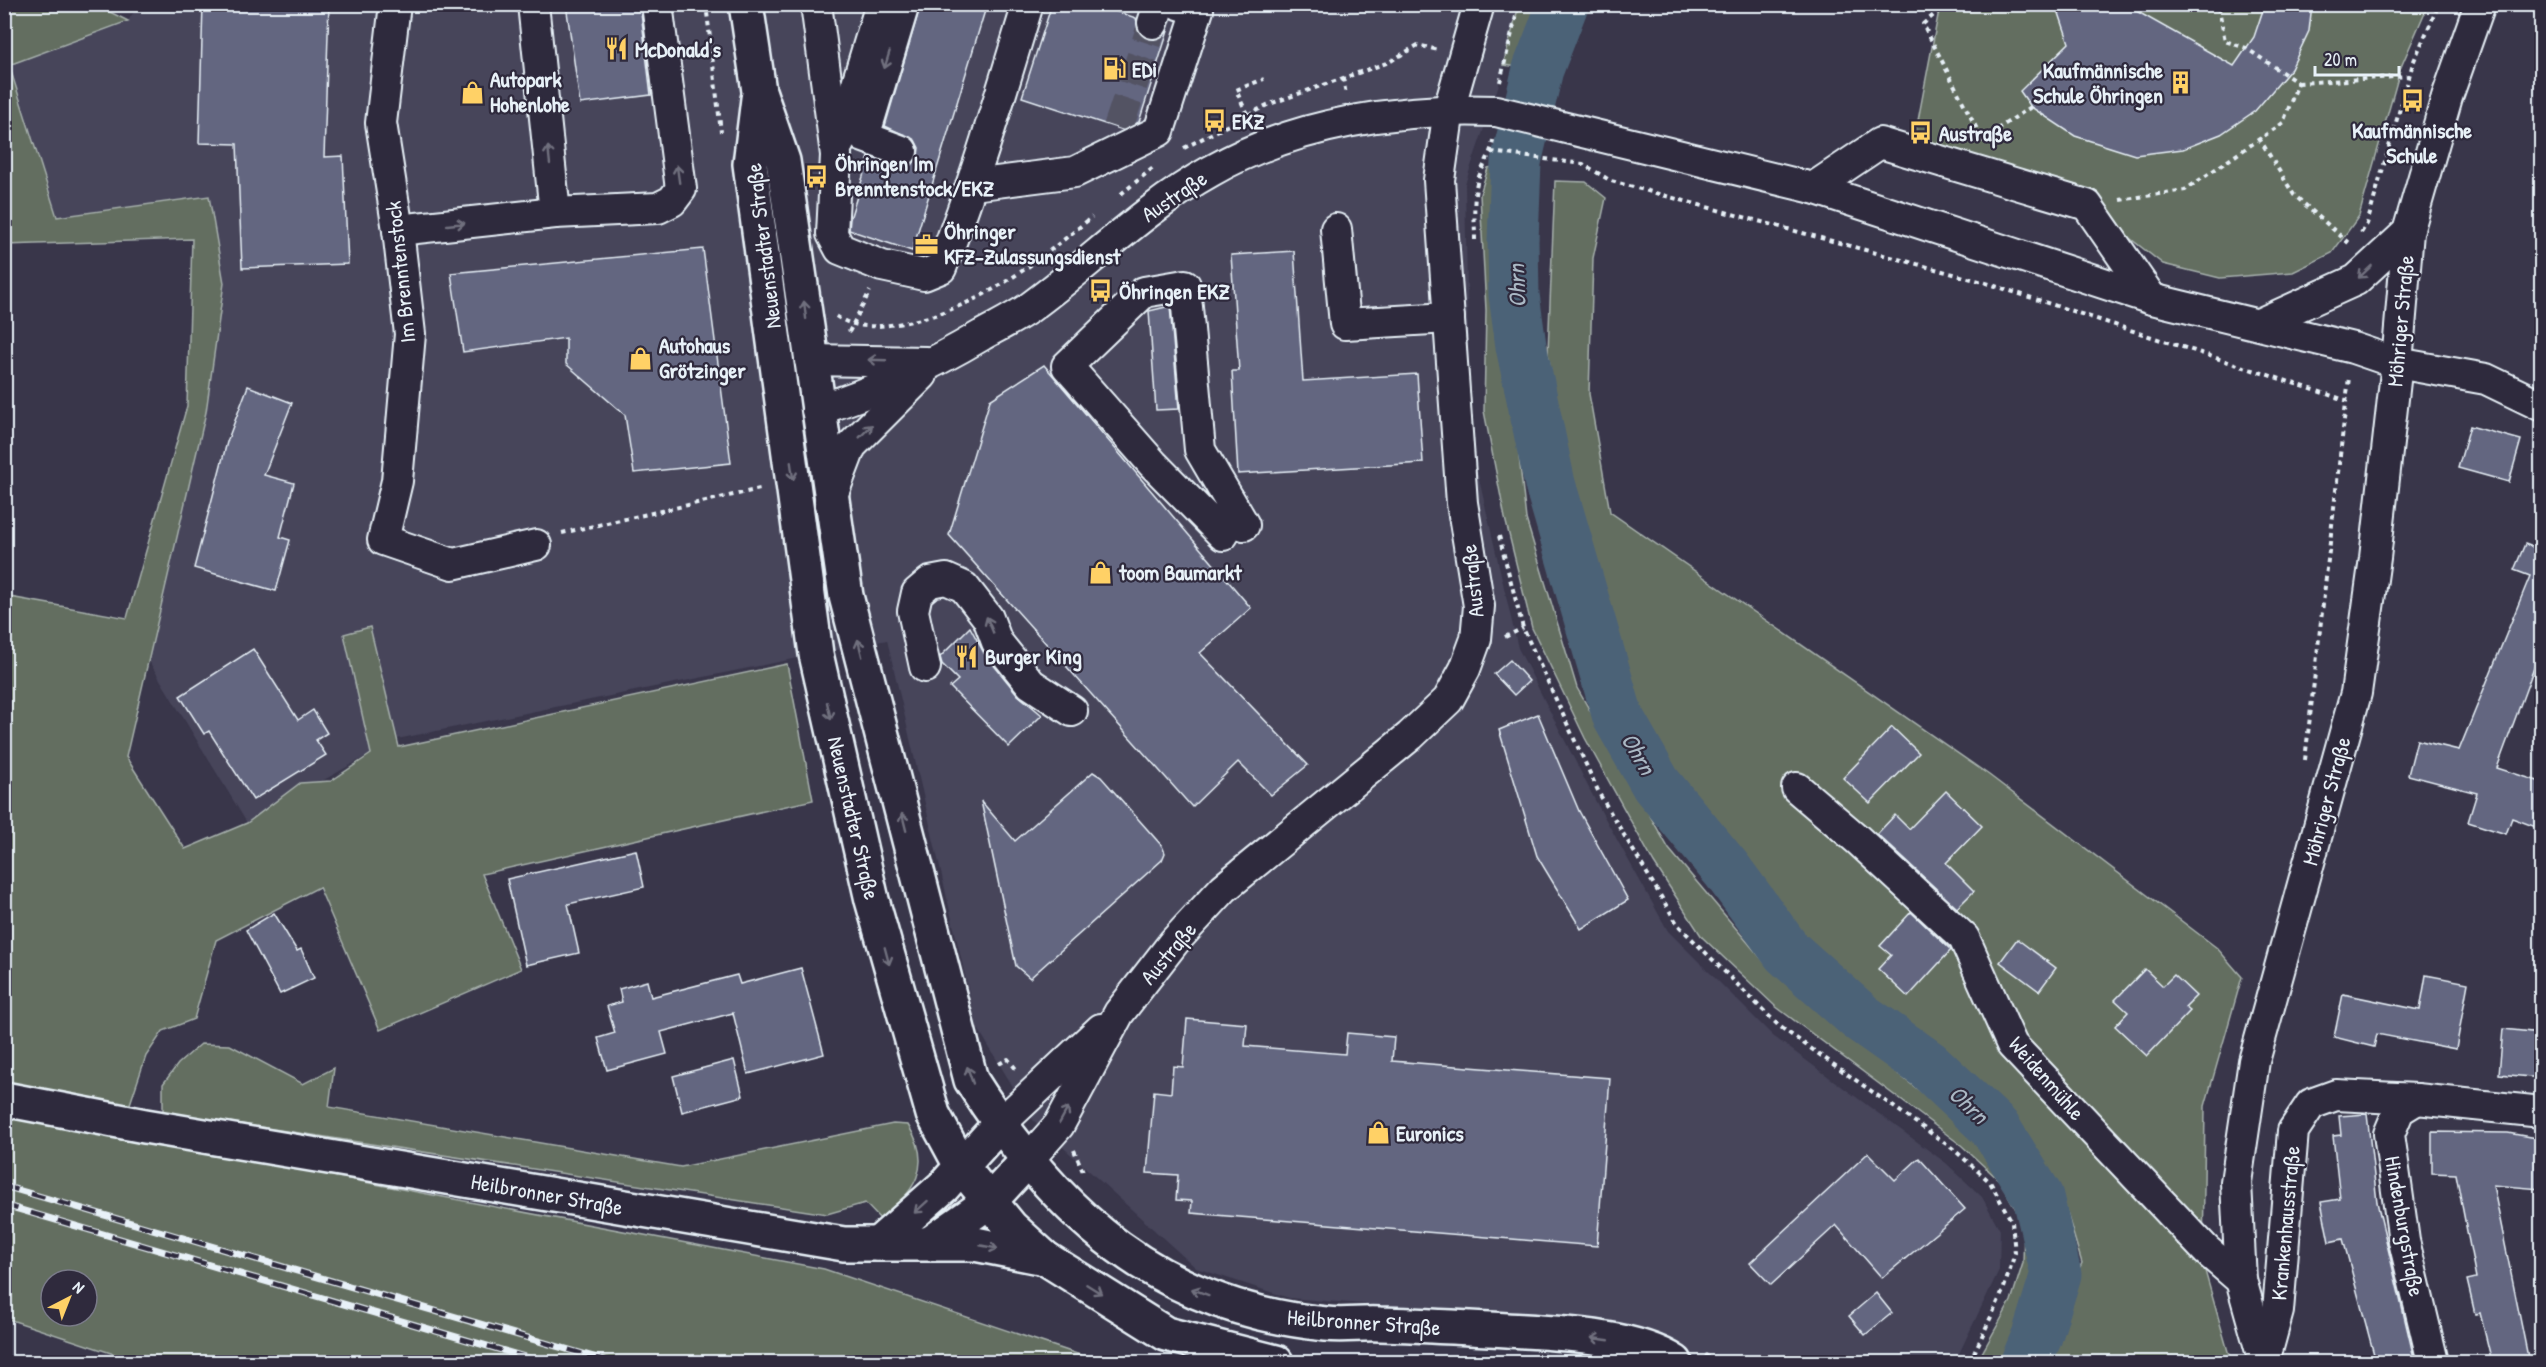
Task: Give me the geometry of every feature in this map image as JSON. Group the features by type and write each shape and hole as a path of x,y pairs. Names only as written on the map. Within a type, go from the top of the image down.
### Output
{"main road":[{"name":"Neuenstadter Straße","path":"746,4 759,91 783,161 830,501 846,596 971,1080 999,1125"},
{"name":"Neuenstadter Straße","path":"759,91 750,164 816,654 872,900 933,1114 961,1166 990,1201"},
{"path":"777,365 810,360"},
{"path":"784,414 817,410"},
{"name":"Heilbronner Straße","path":"4,1099 145,1126 844,1244 932,1242 975,1244 1045,1258"},
{"path":"878,1244 922,1207 999,1125"},
{"name":"Heilbronner Straße","path":"999,1125 1067,1205 1111,1244 1177,1284 1255,1313 1327,1324 1380,1324 1558,1333 1618,1341 1675,1362"},
{"path":"932,1242 990,1201 1028,1161"},
{"path":"990,1201 1011,1227 1045,1258 1166,1334 1276,1362"}],"street":[{"name":"Im Brenntenstock","path":"395,4 381,123 398,230 410,334 397,482 383,540 453,564 536,546"},
{"path":"533,4 555,213"},
{"path":"398,230 555,213 658,208 672,201 681,189 657,4"},
{"path":"816,4 836,155 832,234 840,249 881,253 924,275 941,268 973,185 1028,4"},
{"path":"836,155 881,4"},
{"path":"902,151 864,137 904,4"},
{"path":"973,185 1075,172 1113,142 1159,130 1198,10 1179,4"},
{"name":"Austraße","path":"999,1125 1119,1013 1174,942 1224,888 1410,736 1448,700 1465,669 1476,639 1479,606 1462,503 1439,180 1449,109 1479,4"},
{"name":"Möhriger Straße","path":"2264,1362 2241,1280 2236,1182 2254,1061 2356,693 2397,363 2408,232 2447,97 2480,4"},
{"name":"Austraße","path":"817,410 841,403 935,363 1028,309 1143,215 1210,171 1232,160 1276,142 1352,121 1449,109 1496,111 1813,188 2152,299 2259,324 2397,363 2486,379 2541,406"},
{"path":"1813,188 1880,143 2087,205 2152,299"},
{"path":"1336,229 1345,324 1449,318"},
{"name":"Möhriger Straße","path":"2259,324 2356,280 2408,232"},
{"path":"1185,285 1200,450 1233,530 1153,464 1067,366 1144,292 1185,285"},
{"path":"810,360 935,363"},
{"name":"Austraße","path":"830,501 851,446 935,363"},
{"path":"925,667 913,611 917,593 930,582 946,579 964,587 988,618 997,642 1031,684 1072,711"},
{"name":"Weidenmühle","path":"1797,788 1858,840 1964,938 2012,1045 2206,1250 2241,1280"},
{"name":"Austraße","path":"1028,1161 1059,1125 1119,1013"},
{"name":"Krankenhausstraße","path":"2264,1362 2278,1311 2293,1131 2311,1104 2336,1095 2416,1099 2541,1112"},
{"name":"Hindenburgstraße","path":"2416,1099 2399,1110 2389,1134 2404,1241 2433,1362"}],"path":[{"path":"1503,65 1519,4"},
{"path":"1947,4 1923,24 1982,139 1976,171"},
{"path":"2218,4 2225,41 2246,48 2298,83 2410,76"},
{"path":"2356,280 2341,260 2367,224 2410,76 2439,4"},
{"path":"1247,114 1236,90 1264,79"},
{"path":"2087,205 2186,190 2283,123 2298,83"},
{"path":"1982,139 2031,107"},
{"path":"1475,248 1476,188 1483,165 1491,152 1496,111"},
{"path":"2259,138 2294,195 2352,246"},
{"path":"1491,152 1583,164 1611,181 1983,282 2345,400 2304,772"},
{"path":"855,326 881,253"},
{"path":"536,546 552,535 760,489"},
{"path":"1497,526 1523,628 1600,795 1678,925 1779,1026 1952,1148 1990,1182 2012,1222 2015,1253 2003,1291 1970,1362"}],"shaded area":[{"path":"139,4 1526,5 1465,184 1470,440 1518,648 1596,802 1668,931 1773,1036 1946,1163 1982,1197 2000,1230 1999,1270 1955,1362 1698,1362 1649,1335 1519,1317 1289,1298 1196,1268 1033,1120 977,1027 887,640 397,739 247,823 147,658 206,412 209,196 57,217 9,65 128,21"}],"green space":[{"path":"5,5 96,5 128,21 9,65 57,217 209,196 224,283 206,412 126,757 185,849 247,823 300,783 331,781 371,754 344,634 370,627 399,747 787,664 813,800 482,874 521,969 380,1030 319,887 216,940 194,1019 163,1031 146,1056 129,1107 5,1081 4,596 127,618 187,406 192,239 5,245"},
{"path":"1519,5 1563,5 1538,69 1503,65"},
{"path":"1940,5 2428,5 2401,67 2359,216 2332,253 2293,272 2220,278 2163,264 2087,205 1912,152"},
{"path":"1512,164 1508,190 1505,289 1510,376 1526,519 1577,688 1669,849 1771,970 1822,1015 1974,1133 2014,1175 2042,1224 2049,1273 2005,1362 1977,1362 2011,1301 2023,1263 2024,1224 2000,1181 1961,1145 1775,1006 1702,937 1654,863 1585,738 1532,628 1505,518 1484,411 1486,310 1480,194 1488,168"},
{"path":"1555,181 1586,182 1606,198 1593,258 1589,394 1610,512 1989,775 2217,948 2242,977 2205,1106 2203,1264 2231,1362 2034,1362 2082,1263 2058,1183 1992,1111 1859,1001 1772,920 1671,767 1619,668 1570,485 1548,353"},
{"path":"201,1044 230,1045 303,1084 334,1068 329,1107 681,1167 893,1124 908,1125 916,1140 920,1154 920,1166 911,1189 881,1220 865,1203 827,1214 163,1112 163,1084 178,1064"},
{"path":"5,1114 824,1269 1101,1362 138,1362 5,1318"}],"building":[{"path":"203,4 329,4 324,157 343,156 348,264 242,268 237,144 199,143"},
{"name":"McDonald's","path":"566,4 640,4 651,95 580,104"},
{"path":"921,4 987,4 912,251 849,230 850,219 869,157 904,168 913,164 918,156 919,148 915,140 885,126"},
{"name":"EDi","path":"1052,4 1094,4 1136,18 1140,34 1148,40 1157,40 1168,31 1139,122 1123,130 1022,97"},
{"name":"Kaufmännische Schule Öhringen","path":"2056,4 2124,4 2234,66 2254,37 2265,4 2312,4 2309,31 2291,69 2255,111 2221,134 2183,149 2135,155 2075,136 2031,107 2020,91 2069,43"},
{"name":"Autohaus Grötzinger","path":"703,249 731,463 634,473 625,415 566,364 566,338 463,352 451,273"},
{"path":"1294,251 1303,381 1417,374 1423,463 1238,474 1232,371 1239,371 1231,255"},
{"path":"1170,306 1179,409 1156,410 1149,311"},
{"name":"toom Baumarkt","path":"1044,365 1251,608 1200,653 1308,765 1271,795 1238,762 1192,807 949,535 990,400"},
{"path":"248,386 292,403 264,475 294,483 280,537 290,540 276,591 194,568 227,442"},
{"path":"2470,426 2521,440 2509,482 2458,468"},
{"path":"2525,544 2541,550 2541,668 2535,665 2497,768 2541,782 2541,829 2512,818 2506,834 2468,822 2477,793 2408,775 2417,740 2459,750 2530,576 2514,570"},
{"path":"970,627 984,653 1018,695 1042,715 1009,747 950,687 958,680 942,664 940,657"},
{"path":"253,649 298,720 313,710 327,733 316,740 326,755 253,800 209,731 204,734 180,696"},
{"path":"1510,660 1529,681 1514,695 1494,674"},
{"path":"1538,714 1579,811 1628,900 1581,929 1537,856 1499,730"},
{"path":"1892,727 1919,753 1870,803 1843,778"},
{"path":"1093,772 1101,777 1162,846 1165,853 1162,860 1030,978 1016,966 981,801 1015,841"},
{"path":"1946,791 1982,826 1946,863 1974,891 1957,908 1877,834 1895,815 1909,829"},
{"path":"636,850 644,887 568,904 579,953 526,965 507,879"},
{"path":"1911,912 1951,950 1908,997 1878,969 1891,955 1880,946"},
{"path":"274,913 297,951 301,949 314,978 280,994 246,930"},
{"path":"2017,939 2056,968 2039,991 2000,962"},
{"path":"801,968 824,1054 748,1074 733,1013 661,1032 667,1054 607,1070 598,1038 615,1033 607,1006 622,1002 619,989 647,981 651,997 737,975 740,984"},
{"path":"2145,969 2163,986 2174,975 2196,996 2185,1007 2190,1011 2147,1056 2115,1026 2128,1012 2115,1000"},
{"path":"2426,975 2468,983 2456,1049 2377,1034 2374,1047 2334,1037 2343,994 2420,1010"},
{"name":"Euronics","path":"1187,1019 1247,1024 1245,1046 1345,1054 1347,1033 1394,1037 1392,1061 1610,1078 1597,1246 1191,1213 1192,1201 1176,1200 1178,1175 1147,1173 1154,1091 1171,1093 1173,1066 1183,1067"},
{"path":"2503,1029 2541,1033 2541,1078 2499,1074"},
{"path":"734,1060 743,1096 682,1112 673,1076"},
{"path":"2367,1114 2377,1202 2415,1362 2376,1362 2343,1239 2329,1242 2321,1202 2340,1199 2333,1136 2341,1135 2339,1116"},
{"path":"2432,1132 2508,1133 2541,1139 2541,1189 2493,1185 2529,1362 2492,1362 2480,1313 2475,1314 2467,1280 2476,1278 2456,1174 2432,1173"},
{"path":"1868,1153 1895,1180 1919,1158 1965,1209 1882,1278 1836,1225 1771,1285 1750,1263"},
{"path":"1876,1293 1892,1313 1865,1335 1849,1316"}],"waterway":[{"name":"Ohrn","path":"1563,4 1538,69 1516,162 1513,241 1514,295 1521,346 1550,484 1618,717 1656,784 1727,870 1787,952 1860,1017 1928,1065 1995,1128 2038,1197 2056,1274 2037,1336 2026,1362"}],"tunnel":[{"path":"1118,128 1153,23"}],"railway":[{"path":"4,1186 611,1362"},
{"path":"4,1205 542,1362"}],"place":[{"name":"McDonald's","path":"617,49"},
{"name":"EDi","path":"1114,69"},
{"name":"Kaufmännische Schule Öhringen","path":"2181,83"},
{"name":"Autopark Hohenlohe","path":"472,92"},
{"name":"Kaufmännische Schule","path":"2412,101"},
{"name":"EKZ","path":"1214,121"},
{"name":"Austraße","path":"1921,133"},
{"name":"Öhringen Im Brenntenstock/EKZ","path":"817,176"},
{"name":"Öhringer KFZ-Zulassungsdienst","path":"926,244"},
{"name":"Öhringen EKZ","path":"1101,291"},
{"name":"Autohaus Grötzinger","path":"641,358"},
{"name":"toom Baumarkt","path":"1101,572"},
{"name":"Burger King","path":"967,656"},
{"name":"Euronics","path":"1378,1133"}]}
